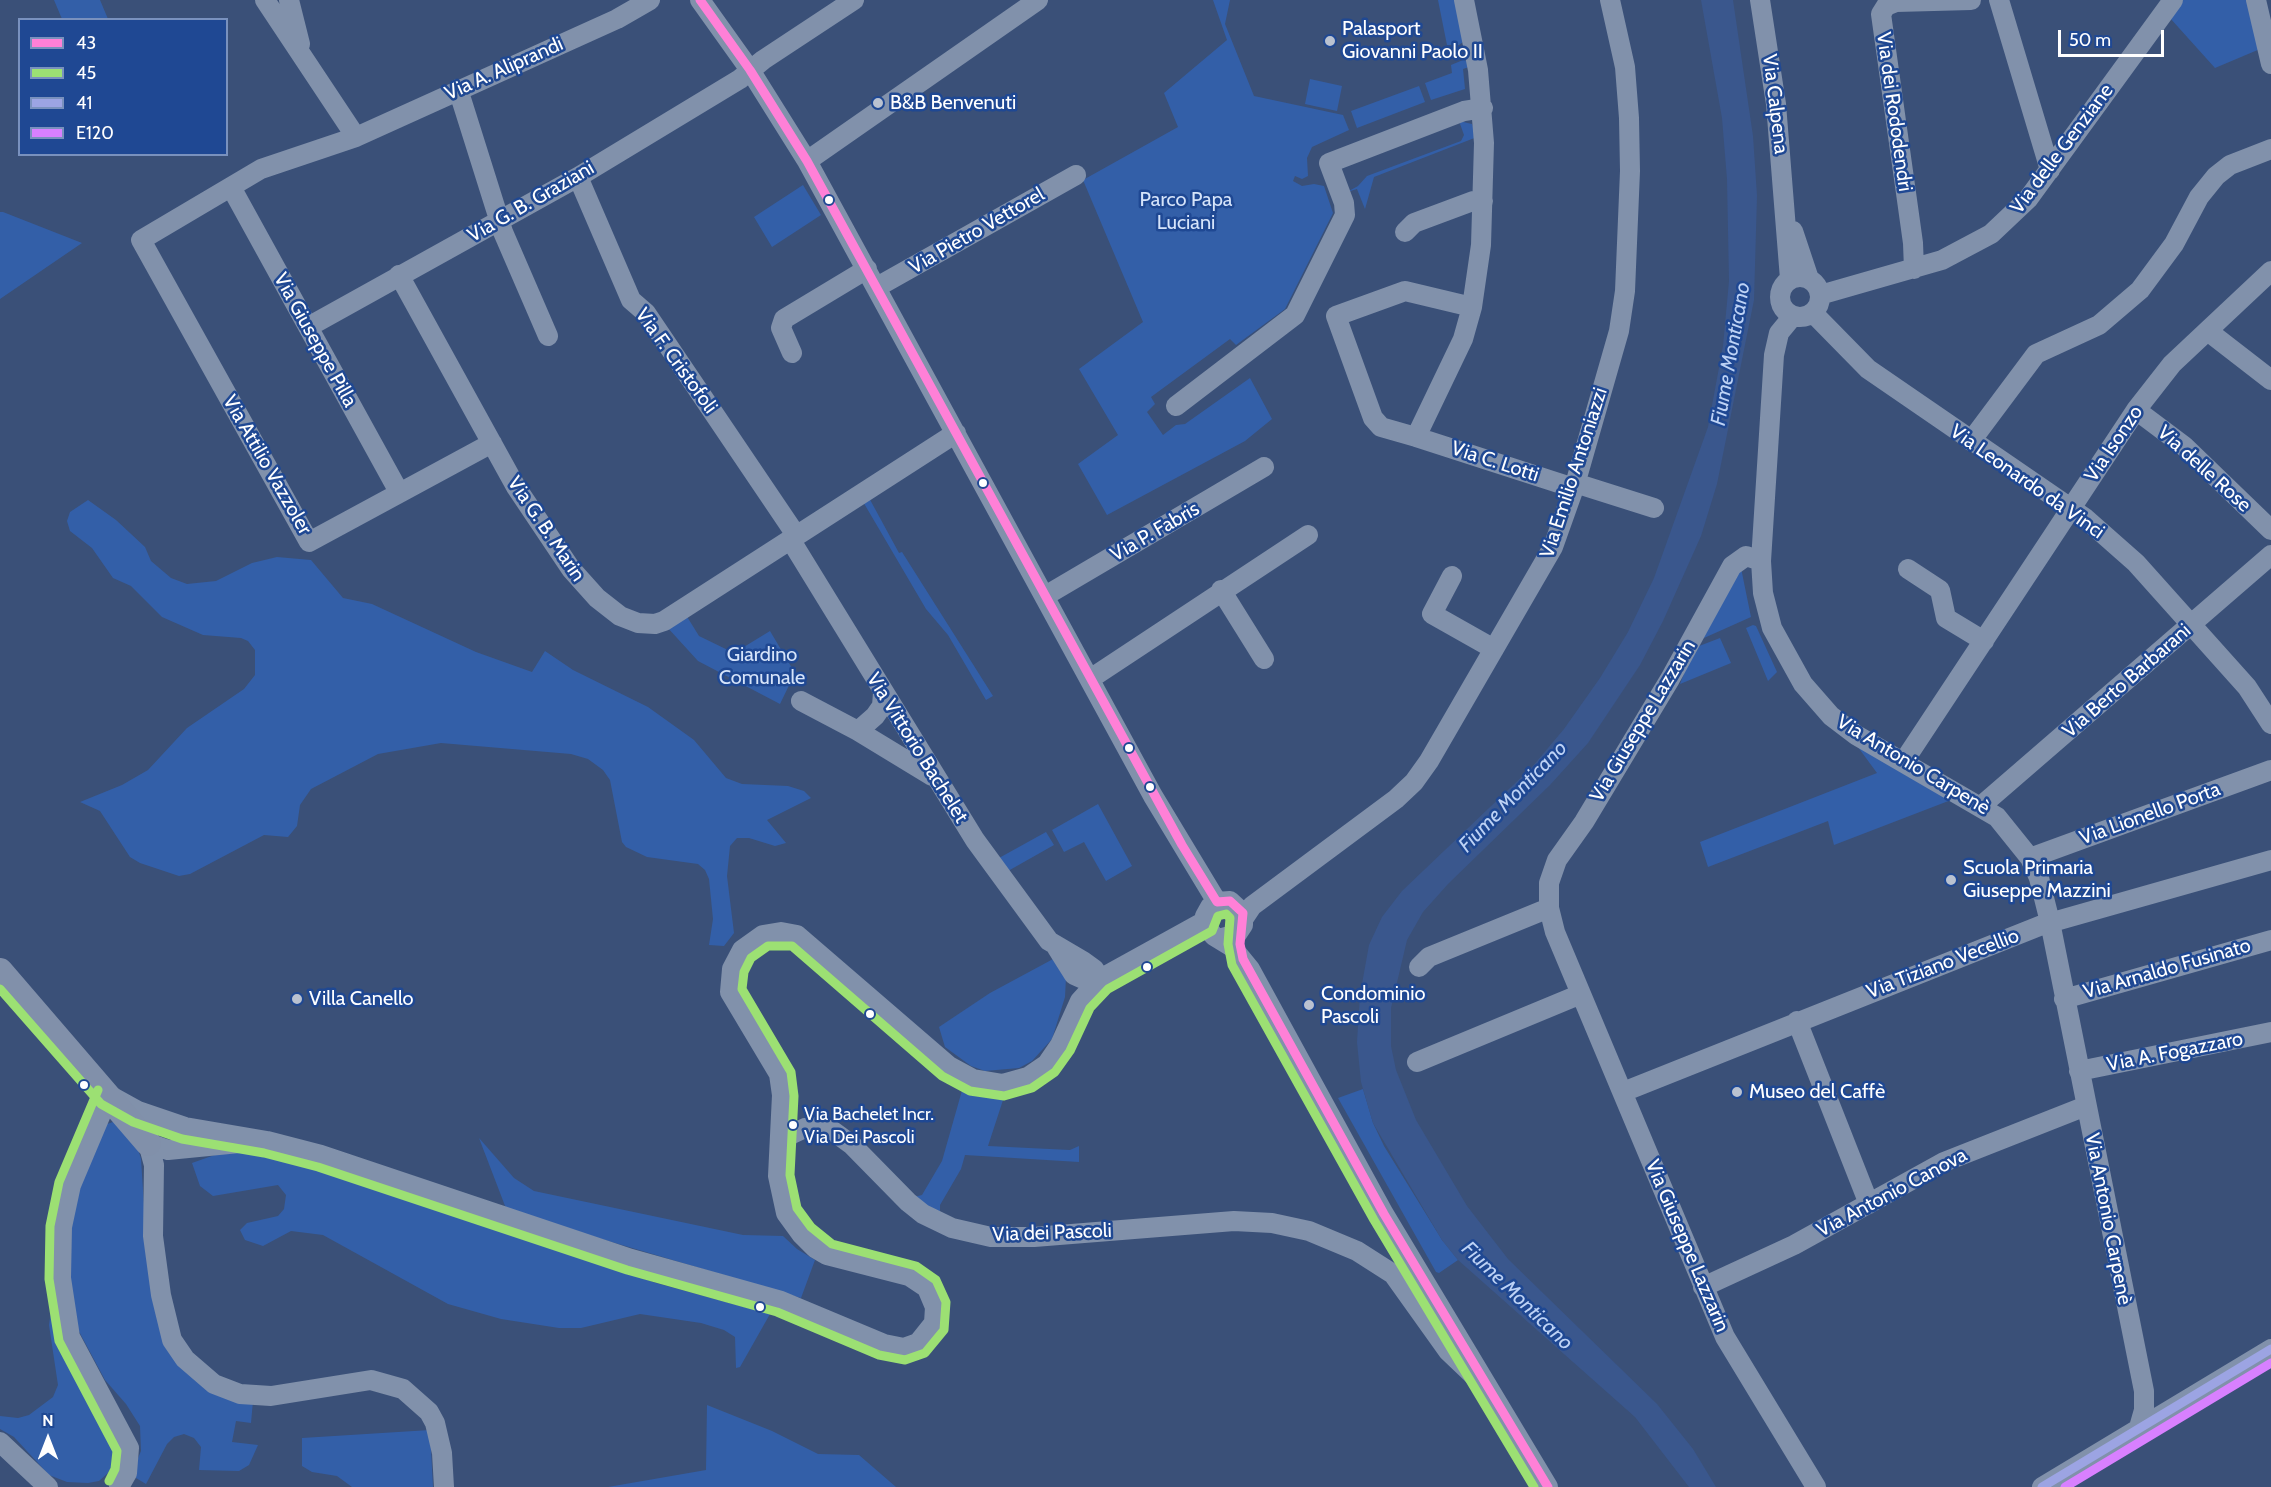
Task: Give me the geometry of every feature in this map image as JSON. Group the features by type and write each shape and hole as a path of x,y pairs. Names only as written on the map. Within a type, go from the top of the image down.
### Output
{"main road":[{"path":"0,971 148,1143"}],"street":[{"path":"265,0 356,137"},
{"path":"289,0 302,55"},
{"name":"Via A. Aliprandi","path":"141,240 271,165 356,137 617,19 650,0"},
{"path":"700,0 750,70 807,161 1182,845 1212,919 1243,958 1384,1214 1548,1487"},
{"name":"Via G. B. Graziani","path":"308,327 578,177 750,70 854,0"},
{"path":"807,161 1038,0"},
{"path":"1416,437 1464,339 1472,307 1481,245 1483,108 1464,0"},
{"name":"Via Emilio Antoniazzi","path":"1212,919 1231,938 1244,916 1396,799 1414,782 1429,761 1547,560 1574,485 1619,331 1625,291 1630,171 1629,118 1625,67 1610,0"},
{"name":"Via Calpena","path":"1760,0 1776,104 1786,208 1808,292 1781,289 1780,302 1793,316"},
{"name":"Via dei Rododendri","path":"1914,269 1913,243 1881,14 1886,6 1896,2 1971,0"},
{"path":"1999,0 2049,170"},
{"name":"Via delle Genziane","path":"1793,316 1800,317 1808,292 1914,269 1966,249 1990,234 2028,199 2173,0"},
{"path":"2256,0 2271,64"},
{"path":"458,89 500,221 548,336"},
{"path":"1176,406 1295,315 1345,215 1344,203 1329,163 1464,111 1483,108"},
{"path":"1971,441 2036,354 2105,321 2140,290 2174,244 2199,197 2216,176 2230,165 2271,149"},
{"name":"Via Pietro Vettorel","path":"877,287 1076,175"},
{"name":"Via F. Cristofoli","path":"578,177 631,300 646,313 793,537"},
{"name":"Via Giuseppe Pilla","path":"231,187 399,492"},
{"path":"1405,232 1414,223 1473,201 1483,201"},
{"name":"Via Attilio Vazzoler","path":"141,240 309,542 492,442"},
{"path":"792,353 782,328 784,319 867,269"},
{"name":"Via Isonzo","path":"1904,761 2136,410 2172,364 2209,332 2271,271"},
{"name":"Via G. B. Marin","path":"399,275 516,487 582,583 628,620 647,625 664,621 956,433"},
{"name":"Via C. Lotti","path":"1472,307 1405,291 1336,316 1376,423 1387,429 1654,508"},
{"name":"Via Leonardo da Vinci","path":"1808,292 1868,369 2071,508 2136,563 2247,687 2271,724"},
{"name":"Via Antonio Carpenè","path":"1793,316 1782,326 1776,342 1761,561 1763,593 1772,628 1803,684 1839,723 1981,806 2005,825 2030,858 2039,878 2049,922 2144,1390 2144,1410 2138,1431"},
{"path":"2209,332 2271,380"},
{"name":"Via delle Rose","path":"2136,410 2184,446 2271,530"},
{"name":"Via P. Fabris","path":"1045,596 1264,467"},
{"path":"1090,679 1221,590 1308,535"},
{"name":"Via Vittorio Bachelet","path":"793,537 936,780 1048,941 1079,968"},
{"name":"Via Berto Barbarani","path":"1981,806 2271,555"},
{"name":"Via Giuseppe Lazzarin","path":"1761,561 1746,556 1732,566 1670,679 1581,828 1557,860 1549,883 1549,908 1555,932 1703,1287 1730,1346 1816,1487"},
{"path":"1908,569 1940,590 1946,618 1984,641"},
{"path":"1452,576 1432,615 1494,649"},
{"path":"1221,590 1264,659"},
{"path":"858,731 875,716 882,706 883,693"},
{"path":"801,702 858,731 936,780"},
{"name":"Via Lionello Porta","path":"2030,858 2271,770"},
{"name":"Via Tiziano Vecellio","path":"1623,1092 2049,922 2271,860"},
{"path":"119,1487 127,1473 129,1448 70,1336 61,1278 62,1227 71,1185 109,1095 138,1111 185,1127 267,1141 377,1173 631,1259 781,1301 891,1347 904,1348 918,1343 931,1330 935,1316 932,1296 927,1288 909,1276 850,1263 815,1248 793,1225 781,1202 778,1176 782,1095 779,1074 738,1010 730,992 734,962 742,950 755,938 781,932 805,940 949,1066 965,1076 982,1082 1016,1082 1038,1071 1054,1056 1075,1011 1097,981 1212,919 1230,901 1244,916 1243,958"},
{"path":"1419,967 1429,957 1549,908"},
{"name":"Via Arnaldo Fusinato","path":"2064,999 2271,940"},
{"path":"1079,968 1128,964"},
{"path":"1079,968 1097,981"},
{"path":"1075,1011 1079,968"},
{"path":"1417,1062 1581,994"},
{"path":"1797,1021 1869,1203"},
{"name":"Via A. Fogazzaro","path":"2079,1071 2271,1032"},
{"name":"Via Antonio Canova","path":"1703,1287 1758,1264 1944,1162 2086,1106"},
{"path":"148,1143 167,1131 185,1127"},
{"name":"Via dei Pascoli","path":"780,1147 790,1135 805,1128 817,1127 832,1131 852,1145 923,1214 952,1228 991,1238 1034,1237 1234,1221 1272,1223 1309,1231 1357,1251 1393,1274 1448,1351 1491,1392"},
{"path":"148,1143 168,1150 267,1141"},
{"path":"148,1143 154,1165 153,1236 164,1315 172,1340 194,1369 224,1389 255,1396 288,1394 371,1380 403,1389 429,1412 435,1423 441,1447 444,1487"},
{"path":"154,1184 168,1164 189,1149"},
{"path":"2042,1487 2271,1349"},
{"path":"2144,1390 2157,1405 2176,1408"},
{"path":"0,1442 48,1487"}],"green space":[{"path":"54,0 100,0 108,18 62,18"},
{"name":"Parco Papa Luciani","path":"1213,0 1230,0 1225,24 1254,96 1343,115 1349,130 1312,147 1307,158 1308,176 1302,179 1295,176 1293,181 1302,186 1314,184 1324,186 1333,213 1285,309 1236,345 1230,339 1151,397 1155,404 1147,412 1163,435 1176,425 1185,424 1250,378 1272,419 1245,441 1107,515 1078,464 1118,435 1079,369 1143,322 1083,180 1178,127 1164,93 1227,40"},
{"path":"1438,0 1455,0 1463,42 1459,45 1447,45"},
{"path":"2183,0 2248,0 2260,49 2215,68 2170,18"},
{"path":"1463,60 1468,61 1469,67 1463,69 1465,89 1431,100 1425,83 1452,73 1451,65"},
{"path":"1310,79 1342,86 1337,111 1305,104"},
{"path":"1419,86 1425,102 1357,128 1351,111"},
{"path":"1459,121 1472,124 1477,137 1374,177 1365,209 1357,189 1347,192 1358,186 1367,176 1461,141 1464,135"},
{"path":"803,185 821,215 772,247 754,217"},
{"path":"0,212 3,212 82,243 0,299"},
{"path":"868,496 899,553 902,552 993,696 986,700 948,635 926,609 862,500"},
{"path":"88,500 116,520 145,547 151,561 171,578 187,584 216,581 252,563 277,557 311,560 343,598 372,604 476,652 532,672 545,651 573,670 648,707 694,740 726,778 742,784 788,786 804,791 811,798 767,820 786,843 775,846 749,838 737,838 730,846 727,876 734,933 724,946 709,945 713,919 709,879 705,870 698,864 647,857 626,847 622,842 610,780 603,770 588,759 571,754 441,743 378,754 311,789 300,805 297,826 288,837 264,835 190,874 179,876 140,863 130,857 100,811 80,802 122,785 148,770 187,728 244,689 255,675 255,650 248,641 241,638 203,635 162,617 131,586 113,578 92,548 70,531 67,521 70,512"},
{"path":"1741,568 1751,617 1695,642"},
{"name":"Giardino Comunale","path":"686,615 699,636 734,653 770,631 795,673 780,704 698,661 667,627"},
{"path":"1756,626 1777,672 1768,681 1746,628"},
{"path":"1720,638 1731,663 1680,684 1694,648"},
{"path":"1852,739 1951,800 1834,845 1828,821 1708,867 1700,842 1877,773"},
{"path":"1098,804 1132,866 1106,881 1084,842 1064,852 1052,830"},
{"path":"1046,832 1054,845 1008,871 999,858"},
{"path":"1055,958 1066,977 1065,997 1052,1039 1032,1061 1019,1068 985,1071 971,1066 945,1047 939,1027 990,993"},
{"path":"963,1087 990,1097 1004,1097 988,1146 1070,1150 1079,1146 1079,1162 965,1155 961,1169 940,1205 940,1216 914,1197 922,1195 942,1161"},
{"path":"1363,1089 1373,1123 1384,1146 1442,1240 1458,1260 1439,1273 1436,1272 1338,1098"},
{"path":"113,1122 121,1123 137,1145 141,1159 146,1237 164,1339 253,1401 251,1423 236,1421 232,1442 258,1445 249,1465 239,1471 199,1470 201,1447 194,1438 184,1434 174,1437 167,1444 146,1484 131,1475 141,1451 140,1426 126,1404 105,1380 75,1324 66,1275 74,1191 104,1125"},
{"path":"479,1138 514,1178 534,1191 743,1235 783,1236 797,1249 815,1260 801,1298 507,1211"},
{"path":"246,1150 266,1152 371,1185 656,1283 770,1314 740,1367 736,1368 735,1337 724,1330 701,1323 640,1314 581,1328 559,1328 501,1319 448,1304 323,1235 291,1231 263,1246 245,1240 240,1230 247,1223 278,1216 284,1209 286,1195 278,1185 213,1196 200,1186 192,1163 223,1152"},
{"path":"53,1297 62,1340 119,1448 108,1473 99,1481 67,1482 49,1475 14,1437 0,1429 0,1416 18,1418 29,1415 53,1397 58,1385 49,1325"},
{"path":"707,1405 772,1431 818,1454 859,1455 896,1487 608,1487 706,1470"},
{"path":"430,1430 433,1487 352,1487 337,1476 312,1472 302,1466 302,1438"}],"water":[{"name":"Fiume Monticano","path":"1701,0 1733,0 1753,136 1757,196 1754,300 1717,484 1701,536 1663,621 1640,665 1588,743 1550,785 1448,884 1423,912 1407,940 1391,1008 1391,1046 1396,1070 1416,1120 1467,1206 1508,1259 1657,1404 1693,1449 1716,1487 1689,1487 1635,1417 1458,1260 1442,1240 1373,1123 1361,1082 1357,1042 1360,995 1369,945 1382,917 1402,891 1532,767 1564,729 1600,678 1628,632 1654,578 1708,427 1723,346 1729,281 1727,179 1722,118"}],"transit line":[{"name":"43","path":"700,0 750,70 807,161 1182,845 1217,902 1230,901 1243,913 1240,944 1243,959 1384,1214 1548,1487"},
{"name":"45","path":"0,989 101,1104 133,1122 182,1139 264,1153 318,1167 627,1270 777,1312 879,1355 905,1360 925,1353 944,1330 946,1302 936,1280 916,1266 832,1244 811,1227 797,1208 790,1175 794,1096 791,1072 742,989 744,972 751,958 768,946 792,946 942,1076 970,1091 1004,1096 1032,1088 1055,1072 1070,1051 1090,1008 1108,989 1212,931 1218,916 1226,914 1230,918 1228,944 1232,965 1374,1220 1534,1487"},
{"name":"45","path":"98,1090 59,1182 50,1226 49,1279 59,1341 117,1451 115,1469 109,1481"},
{"name":"41","path":"2042,1487 2271,1349"},
{"name":"E120","path":"2065,1487 2271,1363"}],"place":[{"name":"Palasport Giovanni Paolo II","path":"1330,41"},
{"name":"B&B Benvenuti","path":"878,103"},
{"name":"Scuola Primaria Giuseppe Mazzini","path":"1951,880"},
{"name":"Villa Canello","path":"297,999"},
{"name":"Condominio Pascoli","path":"1309,1005"},
{"name":"Museo del Caffè","path":"1737,1092"},
{"name":"Via Bachelet Incr. Via Dei Pascoli","path":"793,1125"}]}
